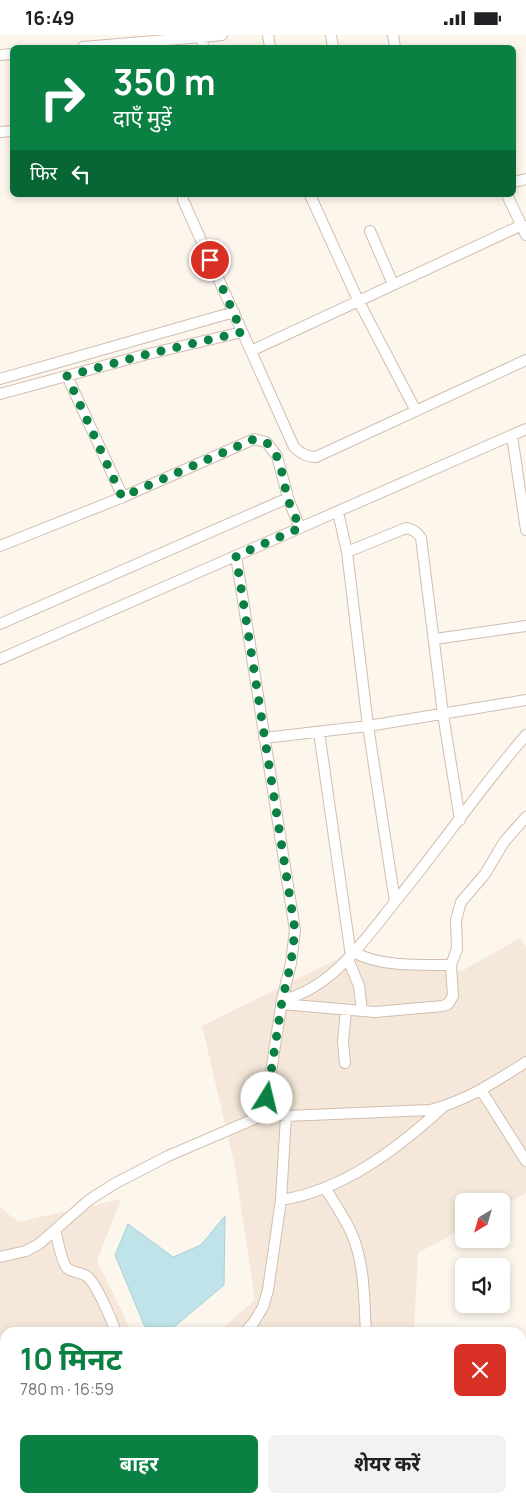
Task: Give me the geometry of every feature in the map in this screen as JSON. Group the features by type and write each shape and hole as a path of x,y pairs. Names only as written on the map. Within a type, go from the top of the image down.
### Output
{"street":[{"path":"92,45 113,40 202,40 222,35"},
{"path":"183,197 294,447 302,454 316,457 526,360"},
{"path":"311,197 358,300 416,411"},
{"path":"251,351 393,284 524,230 508,197"},
{"path":"370,231 393,284"},
{"path":"0,379 234,312"},
{"path":"0,394 144,355 242,332"},
{"path":"67,376 122,497"},
{"path":"0,659 526,429"},
{"path":"512,435 526,530"},
{"path":"0,546 122,497 254,439 266,442 277,456 288,498 300,528"},
{"path":"0,624 288,498"},
{"path":"338,512 347,552 368,725 395,902"},
{"path":"347,552 406,528 418,533 421,538 443,714 460,820"},
{"path":"236,556 295,930 291,963 281,1002 267,1098 268,1104 273,1111 286,1117 430,1110 451,1105 526,1062"},
{"path":"435,639 526,626"},
{"path":"264,738 368,725 526,700"},
{"path":"319,732 351,955 359,986 362,1011"},
{"path":"281,1002 315,986 351,955 526,735"},
{"path":"281,1002 375,1012 448,1004 452,996 451,965 457,949 456,920 461,902 485,874 504,842 526,817"},
{"path":"351,955 377,961 451,965"},
{"path":"345,1063 343,1042 346,1010"},
{"path":"480,1090 526,1161"},
{"path":"281,1200 302,1197 325,1188 376,1161 413,1134 443,1106"},
{"path":"0,1257 26,1251 39,1244 89,1200 114,1184 168,1156 273,1111"},
{"path":"249,1327 263,1307 268,1290 281,1200 286,1117"},
{"path":"325,1188 356,1245 362,1279 366,1327"},
{"path":"56,1231 64,1264 70,1271 83,1275 92,1283 114,1327"}],"shaded area":[{"path":"520,938 526,946 526,1193 510,1202 510,1193 455,1193 455,1233 418,1253 414,1327 224,1327 255,1300 235,1167 202,1026 348,954 462,971"},
{"path":"121,1199 97,1261 130,1327 0,1327 0,1207 18,1222"}],"water":[{"path":"225,1216 224,1285 174,1327 145,1327 115,1255 128,1224 173,1257 201,1245"}],"route":[{"path":"210,260 242,332 144,355 67,376 122,497 254,439 260,439 272,448 277,456 289,501 300,528 236,556 295,930 267,1098"}]}
